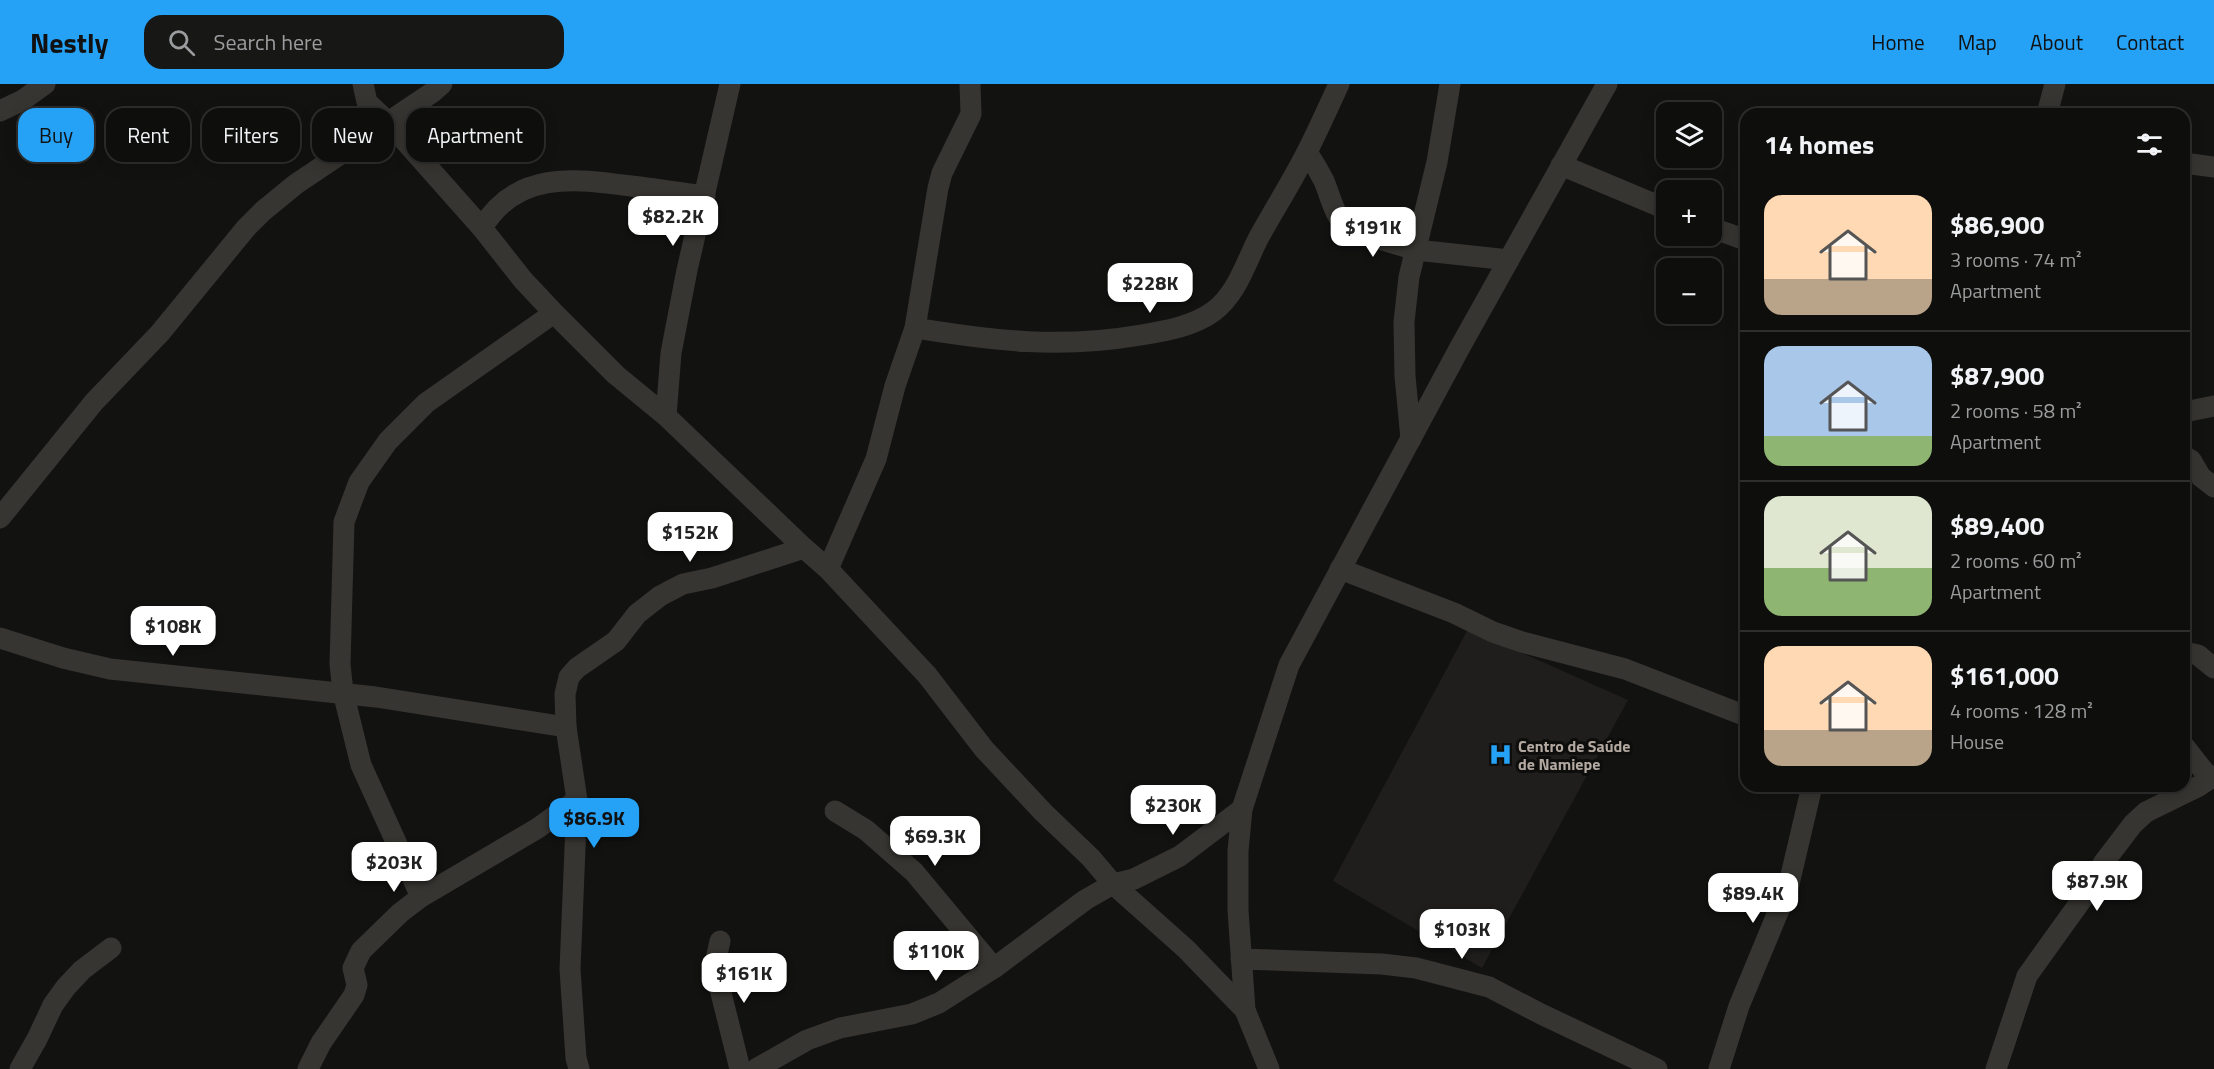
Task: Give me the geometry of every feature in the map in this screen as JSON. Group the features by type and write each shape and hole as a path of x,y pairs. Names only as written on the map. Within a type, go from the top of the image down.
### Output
{"street":[{"path":"0,111 22,100 45,84"},
{"path":"347,84 365,93 377,108"},
{"path":"394,118 442,84"},
{"path":"666,417 671,353 687,270 730,84"},
{"path":"828,568 876,459 895,386 915,328 938,188 942,173 971,114 970,84"},
{"path":"915,328 1019,343 1068,343 1151,334 1190,324 1214,312 1230,295 1307,152 1339,84"},
{"path":"1269,1069 1245,1010 1238,910 1238,851 1242,809 1289,665 1607,84"},
{"path":"2049,108 2055,84"},
{"path":"1411,439 1405,376 1404,322 1409,277 1437,162 1444,89"},
{"path":"394,129 554,313 616,375 666,417 828,568 927,675 984,748 1043,812 1091,858 1113,884 1186,949 1245,1010"},
{"path":"1307,152 1324,182 1337,216 1344,226 1352,231 1416,250 1509,260"},
{"path":"0,518 94,402 160,333 255,220 296,184 329,162"},
{"path":"2190,164 2214,167"},
{"path":"1561,165 1656,205"},
{"path":"482,228 492,210 511,196 533,185 557,180 588,180 705,196"},
{"path":"1722,232 1740,238"},
{"path":"421,897 361,765 343,692 340,664 344,522 359,482 388,441 426,403 554,313"},
{"path":"2190,411 2214,406"},
{"path":"2190,459 2201,477 2214,487"},
{"path":"579,1069 576,1058 570,969 577,800 566,727 565,694 569,677 577,668 616,641 648,604 683,584 712,578 804,548"},
{"path":"1340,569 1522,642 1625,669 1740,714"},
{"path":"0,638 63,658 110,669 343,692 566,727"},
{"path":"2190,653 2198,655 2214,668"},
{"path":"2190,753 2212,777 2190,789"},
{"path":"1719,1069 1739,1006 1788,888 1811,792"},
{"path":"1995,1069 2027,976 2083,898 2104,862 2133,824 2146,813 2184,792"},
{"path":"308,1069 321,1043 354,995 357,985 353,968 360,951 400,913 421,897 538,828 577,800"},
{"path":"756,1069 807,1040 840,1028 912,1014 939,1003 994,968 1061,916 1113,884 1134,879 1180,856 1242,809"},
{"path":"835,811 866,830 914,872 994,968"},
{"path":"720,940 716,959 718,981 740,1069"},
{"path":"20,1069 53,1005 66,987 82,970 111,948"},
{"path":"1241,959 1382,964 1416,968 1489,987 1657,1069"}],"shaded area":[{"name":"Centro de Saúde de Namiepe","path":"1468,629 1628,700 1482,968 1333,881"}],"place":[{"name":"Centro de Saúde de Namiepe","path":"1500,755"}]}
